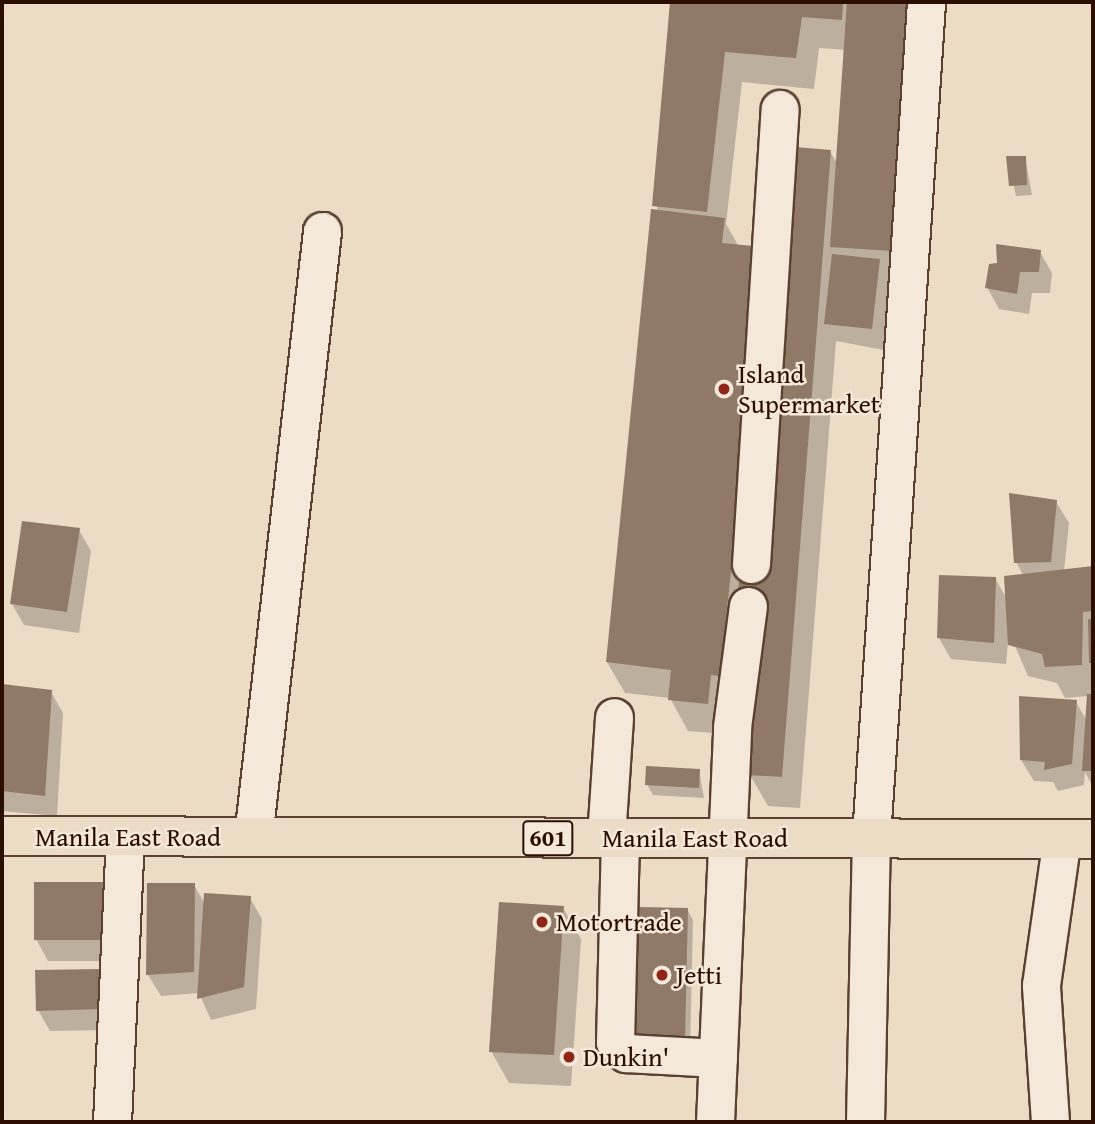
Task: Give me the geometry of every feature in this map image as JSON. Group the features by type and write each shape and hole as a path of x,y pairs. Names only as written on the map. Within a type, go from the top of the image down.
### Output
{"main road":[{"name":"Manila East Road","path":"2,836 1078,839"}],"street":[{"path":"865,1122 871,837 926,2"},
{"path":"751,565 780,109"},
{"path":"253,837 322,231"},
{"path":"715,1122 729,786 733,727 748,607"},
{"path":"614,717 615,1042 626,1053 718,1058"},
{"path":"112,1122 125,837"},
{"path":"1050,1122 1041,985 1078,839"}],"building":[{"path":"670,2 843,2 842,20 802,17 796,58 725,52 707,212 652,206"},
{"path":"847,2 910,2 893,251 830,247"},
{"path":"795,147 831,150 782,777 748,775 761,607 736,606"},
{"path":"1006,156 1026,156 1027,185 1009,186"},
{"path":"651,209 725,218 722,243 765,247 720,676 711,675 708,704 668,700 671,670 606,662"},
{"path":"996,244 1041,250 1039,272 1020,272 1017,294 985,288 989,264 997,263"},
{"path":"832,254 880,259 872,329 824,324"},
{"path":"1009,493 1057,500 1051,562 1014,563"},
{"path":"22,521 80,528 67,612 10,604"},
{"path":"1093,566 1093,611 1083,612 1082,665 1045,667 1042,654 1008,645 1004,576"},
{"path":"939,575 996,577 994,643 937,638"},
{"path":"1088,619 1093,620 1093,663 1089,663"},
{"path":"2,684 52,690 45,796 2,791"},
{"path":"1087,694 1093,694 1093,771 1082,771"},
{"path":"1019,696 1077,700 1072,764 1044,770 1045,762 1020,760"},
{"path":"646,766 700,769 699,788 645,785"},
{"path":"34,882 114,882 113,940 34,940"},
{"path":"147,883 195,883 194,972 146,975"},
{"path":"204,893 251,896 244,987 197,999"},
{"path":"499,902 564,906 554,1055 489,1052"},
{"name":"Jetti","path":"639,907 688,908 685,1042 636,1042"},
{"path":"101,969 101,1009 36,1011 35,970"}],"place":[{"name":"Island Supermarket","path":"724,389"},
{"name":"Motortrade","path":"542,922"},
{"name":"Jetti","path":"662,975"},
{"name":"Dunkin'","path":"569,1057"}]}
